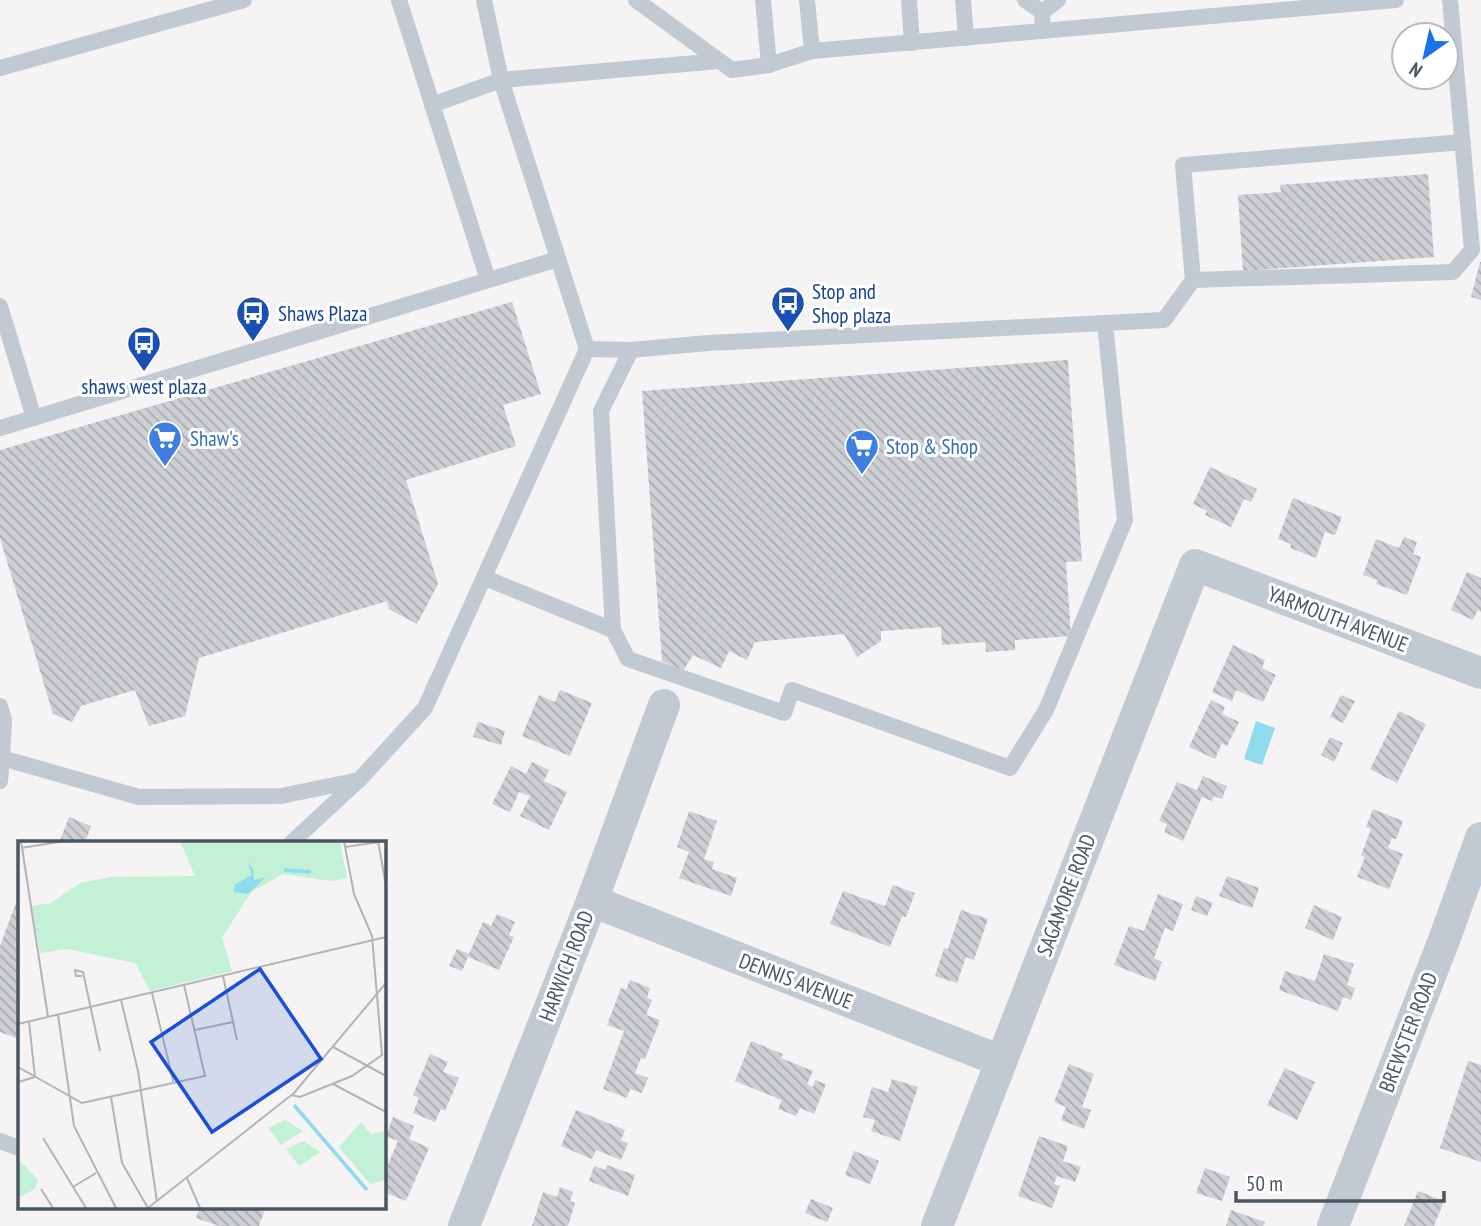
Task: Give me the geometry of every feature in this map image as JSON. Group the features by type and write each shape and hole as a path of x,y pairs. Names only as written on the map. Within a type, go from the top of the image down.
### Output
{"street":[{"name":"YARMOUTH AVENUE","path":"1195,565 1481,673"},
{"name":"SAGAMORE ROAD","path":"937,1226 1195,565"},
{"name":"HARWICH ROAD","path":"464,1226 592,901 664,705"},
{"name":"BREWSTER ROAD","path":"1333,1226 1481,838"},
{"name":"DENNIS AVENUE","path":"592,901 1001,1061"}],"lane":[{"path":"0,68 244,0"},
{"path":"398,0 488,280"},
{"path":"293,841 360,779 425,708 587,349 501,80 484,0"},
{"path":"636,0 732,70 769,65 812,51 1043,32 1223,8 1396,0"},
{"path":"763,0 769,65"},
{"path":"807,0 812,51"},
{"path":"909,0 912,43"},
{"path":"963,0 966,38"},
{"path":"1025,0 1042,12"},
{"path":"1042,12 1058,0"},
{"path":"1193,280 1453,272 1472,250 1450,0"},
{"path":"1042,12 1043,32"},
{"path":"432,106 501,80 719,61"},
{"path":"587,349 631,350 708,343 1164,320 1193,280 1183,165 1462,142"},
{"path":"0,428 558,259"},
{"path":"0,306 34,418"},
{"path":"631,350 601,411 613,630 628,659 784,713 792,690 1010,768 1046,710 1125,520 1105,323"},
{"path":"485,578 613,630"},
{"path":"0,706 4,720 0,781"},
{"path":"1,758 139,797 282,796 360,779"},
{"path":"0,1141 18,1148"}],"water":[{"path":"1256,721 1275,728 1262,765 1244,759"}],"building":[{"path":"1428,174 1434,257 1243,271 1238,195 1281,192 1280,185"},
{"path":"1481,262 1481,300 1471,297"},
{"path":"512,302 541,394 503,405 516,446 406,480 438,584 417,624 389,609 387,601 199,658 185,716 149,726 135,690 81,706 72,722 53,714 0,538 0,450"},
{"name":"Stop & Shop","path":"1068,360 1082,561 1066,562 1071,636 1015,640 1015,650 986,652 985,642 942,645 941,627 881,631 881,641 857,657 844,634 755,642 747,660 729,651 721,668 693,655 683,671 662,661 642,391"},
{"path":"1210,467 1257,489 1251,502 1244,499 1231,527 1205,515 1207,511 1193,504"},
{"path":"1293,498 1342,517 1335,535 1325,532 1316,558 1290,548 1291,544 1278,539"},
{"path":"1404,537 1417,542 1413,554 1421,557 1407,595 1376,584 1378,580 1363,575 1376,539 1399,548"},
{"path":"1467,572 1481,578 1481,612 1478,610 1473,620 1451,610"},
{"path":"1233,645 1265,660 1262,668 1276,675 1263,702 1236,690 1232,701 1212,692"},
{"path":"560,690 592,703 570,756 522,736 539,695 555,702"},
{"path":"1341,695 1355,701 1343,723 1330,717"},
{"path":"1211,700 1225,707 1222,714 1239,722 1227,746 1222,743 1215,759 1189,747"},
{"path":"1399,711 1426,724 1397,783 1370,769"},
{"path":"478,722 505,731 501,745 473,737"},
{"path":"1330,737 1343,743 1334,762 1321,755"},
{"path":"532,762 549,770 544,781 567,792 549,830 520,816 530,796 519,792 510,812 492,804 511,766 526,774"},
{"path":"1203,776 1227,786 1222,799 1214,796 1212,801 1202,797 1183,841 1164,832 1167,824 1159,821 1177,782 1197,790"},
{"path":"1373,809 1403,821 1396,839 1392,838 1388,848 1403,854 1389,889 1357,877 1365,857 1361,855 1371,829 1366,827"},
{"path":"689,811 717,821 704,859 714,862 712,869 737,878 731,896 679,878 689,852 677,847"},
{"path":"69,817 91,826 86,841 60,841"},
{"path":"1227,876 1259,888 1252,908 1219,896"},
{"path":"893,885 915,893 906,917 902,916 890,947 830,924 843,891 885,906"},
{"path":"1158,894 1183,904 1173,931 1165,928 1154,958 1162,962 1155,981 1114,965 1129,926 1144,931"},
{"path":"1196,896 1213,903 1207,916 1191,910"},
{"path":"18,898 18,1039 0,1032 0,946"},
{"path":"1314,905 1342,917 1333,940 1305,928"},
{"path":"961,910 988,919 974,960 966,957 957,983 935,976 944,948 948,949"},
{"path":"497,914 515,922 509,935 514,937 499,970 468,957 462,971 449,966 457,949 469,954 483,922 491,926"},
{"path":"1324,954 1354,964 1347,985 1355,988 1351,1000 1343,997 1338,1011 1279,990 1285,971 1315,981"},
{"path":"630,980 650,988 647,998 652,1000 646,1015 660,1020 645,1059 641,1058 635,1073 648,1078 642,1093 630,1089 627,1098 603,1089 624,1031 607,1025 621,988 626,990"},
{"path":"751,1041 783,1054 781,1058 813,1071 807,1084 813,1087 815,1080 826,1084 814,1114 800,1108 796,1116 778,1109 782,1100 735,1081"},
{"path":"430,1054 448,1062 443,1072 459,1078 445,1111 441,1109 435,1122 413,1113 419,1098 413,1095"},
{"path":"1468,1061 1481,1065 1481,1162 1440,1148"},
{"path":"1069,1064 1094,1074 1082,1107 1091,1110 1084,1129 1061,1120 1066,1107 1054,1102"},
{"path":"1285,1068 1315,1082 1297,1120 1267,1105"},
{"path":"892,1079 918,1087 900,1141 871,1131 875,1120 863,1117 872,1087 888,1092"},
{"path":"576,1110 625,1130 621,1140 628,1143 621,1160 596,1150 592,1159 561,1146"},
{"path":"393,1117 414,1126 409,1139 429,1148 406,1201 385,1193 385,1171 398,1141 386,1136"},
{"path":"1039,1136 1068,1146 1063,1161 1081,1167 1075,1182 1057,1176 1054,1184 1060,1186 1052,1208 1018,1196"},
{"path":"854,1151 879,1161 870,1184 845,1175"},
{"path":"607,1165 635,1175 628,1196 589,1181 594,1166 605,1170"},
{"path":"1205,1168 1230,1177 1222,1201 1196,1193"},
{"path":"560,1187 573,1192 570,1201 575,1203 568,1226 532,1226 543,1192 557,1197"},
{"path":"1418,1191 1444,1201 1434,1226 1404,1226"},
{"path":"811,1199 833,1208 827,1222 805,1213"},
{"path":"193,1208 251,1208 264,1212 259,1226 219,1226 196,1218 199,1210"},
{"path":"1231,1210 1265,1222 1263,1226 1226,1226"}],"place":[{"name":"Stop and Shop plaza","path":"788,333"},
{"name":"Shaws Plaza","path":"253,343"},
{"name":"shaws west plaza","path":"144,373"},
{"name":"Shaw's","path":"165,468"},
{"name":"Stop & Shop","path":"862,476"}]}
